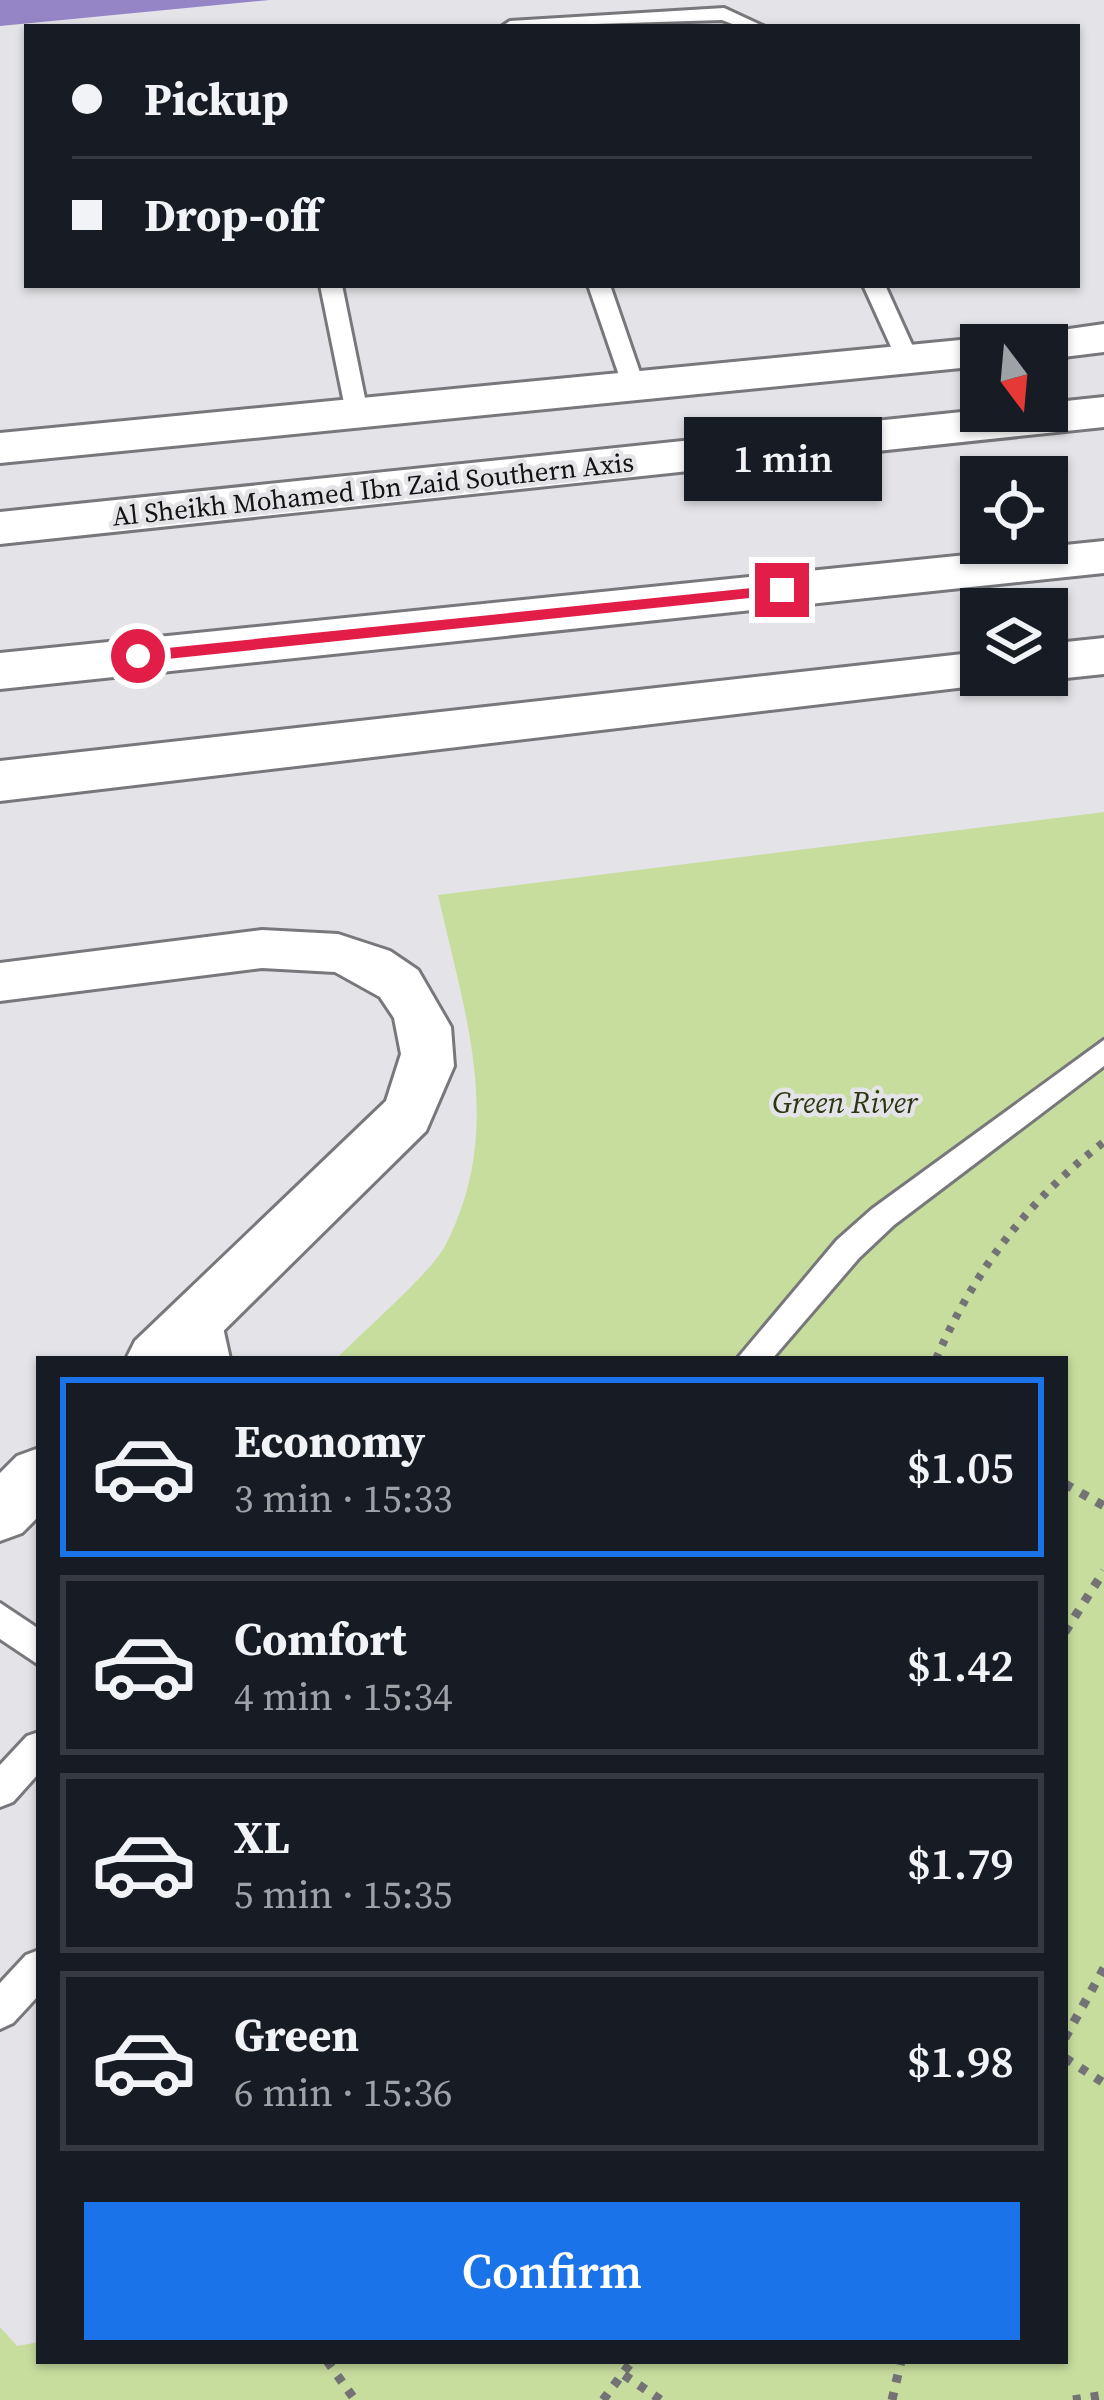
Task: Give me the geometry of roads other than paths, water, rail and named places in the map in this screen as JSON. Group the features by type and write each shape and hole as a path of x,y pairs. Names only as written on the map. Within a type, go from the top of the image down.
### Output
{"main road":[{"path":"1068,342 1104,338"},
{"path":"0,448 960,354"},
{"name":"Al Sheikh Mohamed Ibn Zaid Southern Axis","path":"0,528 1104,412"},
{"path":"0,671 1104,557"},
{"path":"1068,660 1104,656"},
{"path":"0,781 960,672"}],"street":[{"path":"0,982 296,947 365,963 393,981 415,1004 427,1030 430,1059 423,1088 406,1116 210,1334 162,1356"},
{"path":"0,1514 36,1478"}],"lane":[{"path":"625,24 724,14 749,24"},
{"path":"333,288 357,413"},
{"path":"600,288 634,387"},
{"path":"875,288 908,360"},
{"path":"756,1356 848,1249 883,1217 1104,1051"},
{"path":"0,1618 36,1648"},
{"path":"0,1790 36,1751"},
{"path":"0,2010 36,1972"}],"park label":[{"name":"Green River","path":"845,1102"}]}
